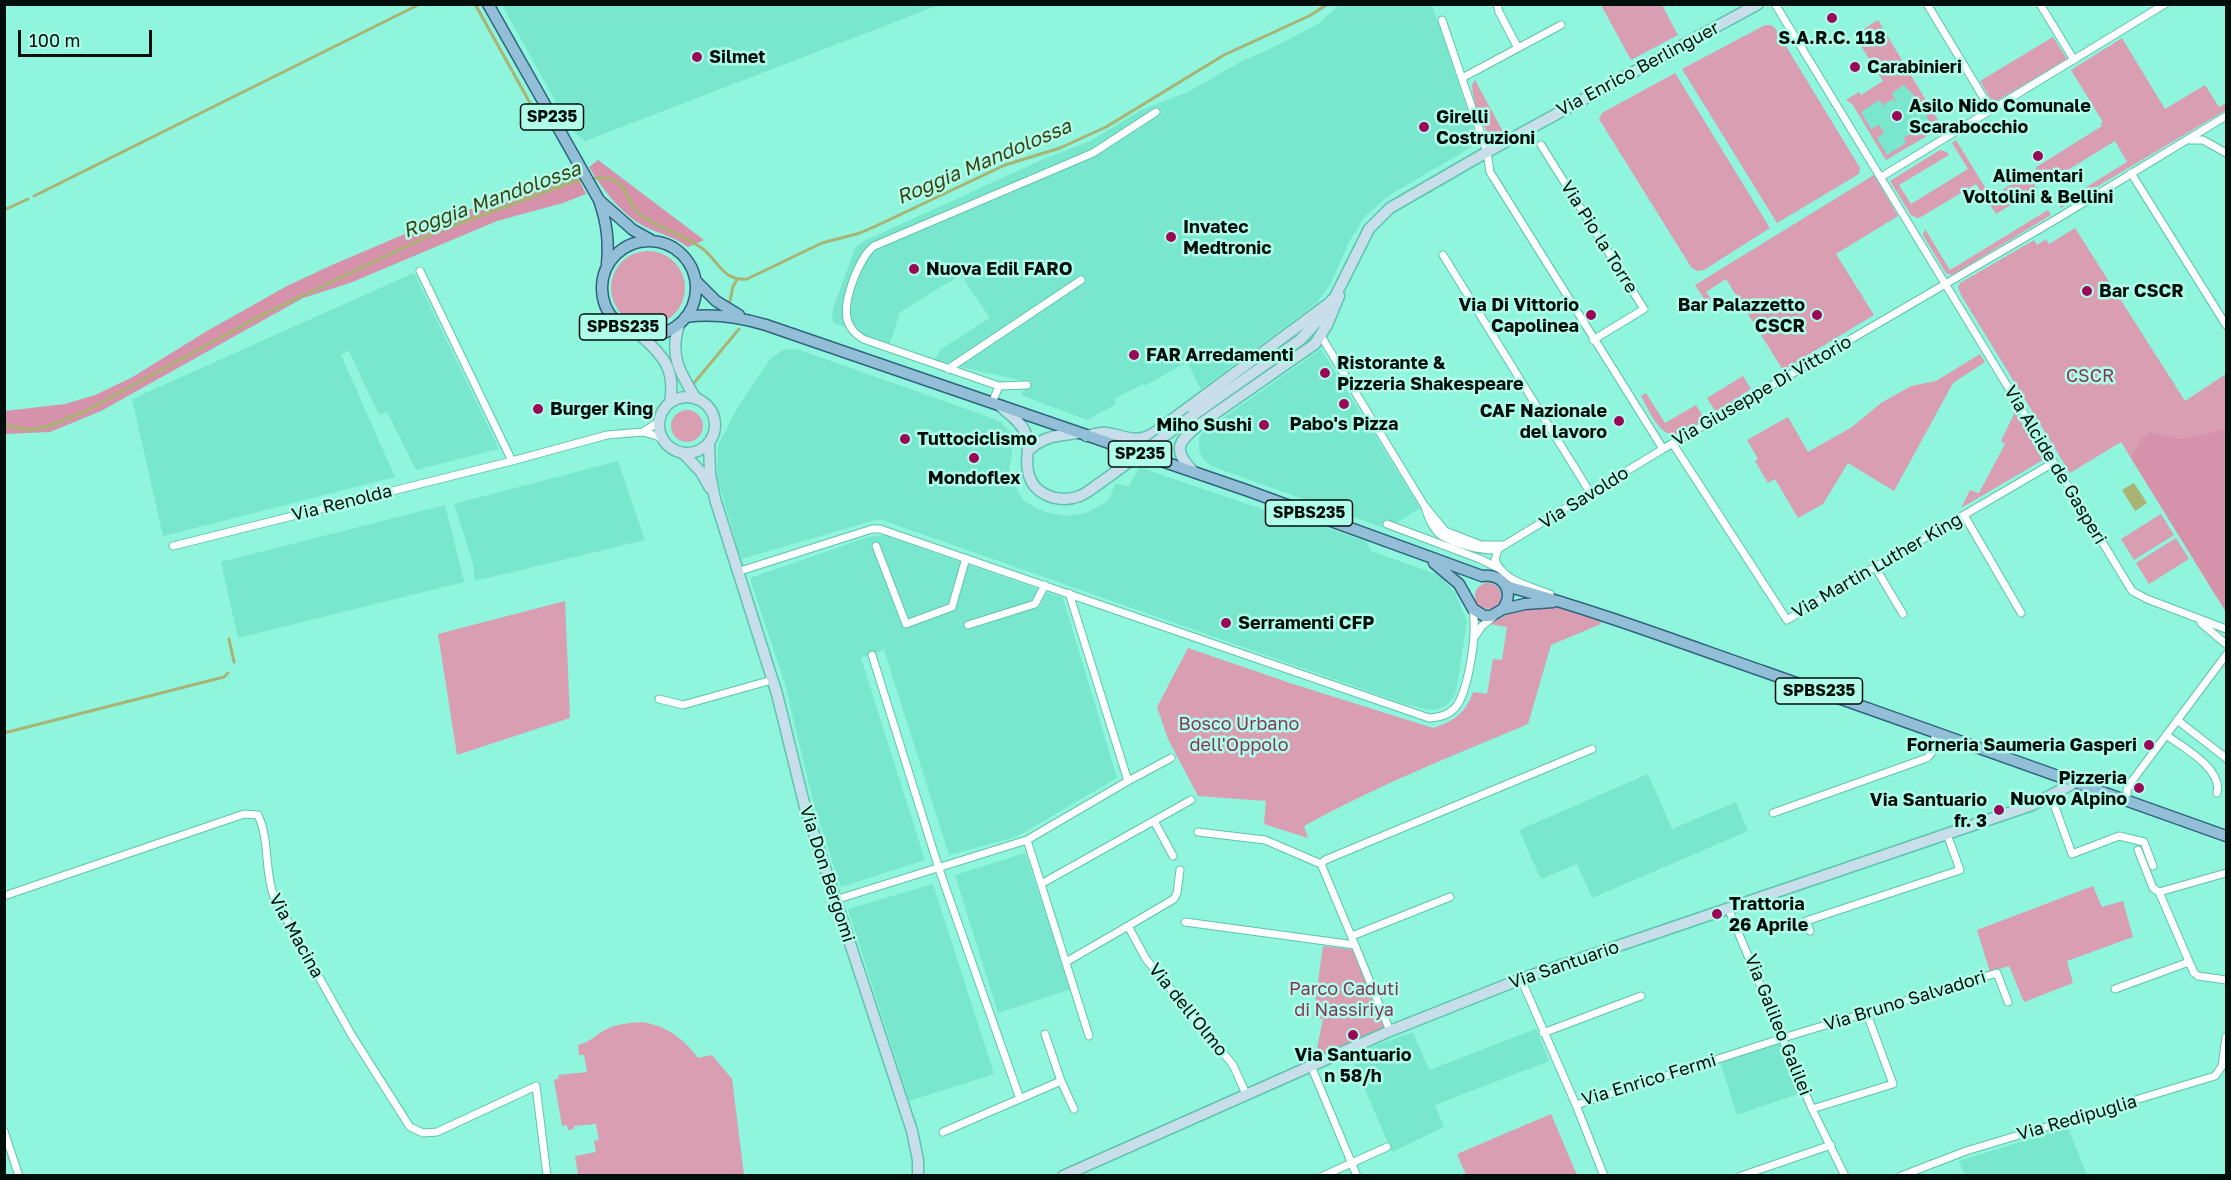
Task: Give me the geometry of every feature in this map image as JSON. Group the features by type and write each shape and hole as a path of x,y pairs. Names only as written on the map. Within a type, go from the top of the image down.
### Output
{"main road":[{"name":"SP235","path":"488,4 582,170"},
{"name":"SPBS235","path":"582,170 599,200 606,222 609,242 608,264 601,285 605,307 619,325 639,334 656,335 683,321 714,315 750,321"},
{"name":"SPBS235","path":"599,200 633,230 651,241 664,243 675,249 688,263 696,281 716,301 750,321"},
{"path":"608,264 621,249 640,241 651,241"},
{"path":"683,321 695,300 696,281"},
{"path":"750,321 1082,434"},
{"name":"SP235","path":"1082,434 1194,472"},
{"name":"SPBS235","path":"1194,472 1482,576"},
{"name":"SPBS235","path":"1424,555 1459,584 1469,601"},
{"path":"1496,576 1506,586 1509,598 1500,612 1484,616 1478,613 1469,601 1469,588 1476,578 1496,576"},
{"name":"SPBS235","path":"1506,586 1575,606 2226,836"},
{"name":"SPBS235","path":"1500,612 1542,602 1562,602"}],"street":[{"path":"1497,4 1518,48"},
{"name":"Via Enrico Berlinguer","path":"1341,288 1369,229 1390,208 1487,152 1758,4"},
{"name":"Via Alcide de Gasperi","path":"1775,4 2132,591 2189,616 2226,629"},
{"path":"1927,4 1991,110"},
{"path":"2040,4 2074,60"},
{"path":"1881,177 2074,60 2154,7 2165,4"},
{"name":"Via Giuseppe Di Vittorio","path":"1442,20 1487,152 1490,172 1663,449 1946,284 2226,116"},
{"path":"1462,78 1561,25"},
{"path":"1027,385 999,386 863,339 853,332 847,321 845,307 862,258 874,246 1093,153 1156,112"},
{"path":"2187,140 2203,140 2226,153"},
{"name":"Via Pio la Torre","path":"1541,145 1644,309 1593,340"},
{"path":"2132,173 2226,326"},
{"path":"1443,255 1591,494"},
{"path":"420,271 512,461"},
{"path":"948,369 1081,280"},
{"path":"999,386 996,404 1025,431 1030,449 1028,470 1031,481 1039,491 1052,497 1066,499 1083,495 1300,340 1311,322 1341,288"},
{"path":"1194,472 1180,455 1180,444 1183,438 1315,344 1321,336 1341,288"},
{"path":"670,403 678,399 696,399 676,358 674,339 683,321"},
{"path":"1030,449 1040,440 1048,437 1104,432 1126,439 1148,436 1295,330 1311,322"},
{"path":"1311,322 1424,505 1445,531 1481,545 1505,545"},
{"path":"1248,375 1295,330"},
{"path":"639,334 654,347 668,367 672,379 670,403 657,423 643,432"},
{"name":"Via Don Bergomi","path":"696,399 705,404 713,416 714,429 709,442 710,474 715,499 772,680 805,807 912,1131 918,1160 918,1176"},
{"path":"660,418 659,430 663,440"},
{"name":"Via Renolda","path":"173,546 607,435 643,432 663,440"},
{"name":"Via Don Bergomi","path":"663,440 672,449 683,453 701,472 715,499"},
{"path":"683,453 693,452 709,442"},
{"name":"Via Martin Luther King","path":"1673,444 1787,620 2054,463"},
{"name":"Via Savoldo","path":"1498,549 1663,449"},
{"path":"1424,505 1427,516 1442,536 1480,550 1498,549 1496,560 1500,569"},
{"path":"1964,515 2021,613"},
{"path":"1387,524 1486,561 1500,569 1512,580 1551,594 1575,606"},
{"path":"737,572 872,529 889,531 1429,718 1439,717 1453,710 1464,693 1475,637 1474,614 1469,601"},
{"path":"876,546 906,624 951,607 966,558"},
{"path":"1875,567 1903,614"},
{"path":"968,625 1035,604 1045,585"},
{"path":"1069,593 1128,781"},
{"path":"1475,637 1489,619 1500,612"},
{"name":"Via Alcide de Gasperi","path":"2189,616 2224,640"},
{"path":"872,655 939,869 1020,1099"},
{"path":"2127,801 2127,790 2132,781 2226,655"},
{"path":"659,699 683,705 772,680"},
{"path":"2177,720 2226,758"},
{"path":"1773,813 1927,758 1932,752 1936,732"},
{"path":"2166,735 2204,763 2217,779 2219,784 2217,792"},
{"path":"1321,864 1324,860 1592,749"},
{"path":"835,900 1027,840 1172,758"},
{"name":"Via Santuario","path":"1063,1176 1390,1031 1521,979 2032,805 2076,782"},
{"path":"2051,796 2072,854 2119,836 2144,842 2153,866"},
{"path":"1041,884 1191,800"},
{"name":"Via Macina","path":"4,896 244,814 258,815 263,831 268,882 274,897 351,1034 410,1127 423,1133 437,1132 536,1086 547,1176"},
{"path":"1154,821 1173,856"},
{"path":"1198,832 1265,840 1321,864 1390,1031"},
{"path":"1810,931 1806,921 1960,870 1947,834"},
{"path":"1027,840 1089,1036"},
{"path":"2139,850 2153,888 2159,892 2189,963 2198,976 2226,980"},
{"path":"1066,962 1174,898 1177,893 1180,870"},
{"path":"2159,892 2226,873"},
{"path":"1352,936 1450,897"},
{"name":"Via Galileo Galilei","path":"1728,908 1812,1109 1845,1176"},
{"path":"1185,922 1355,945"},
{"name":"Via dell'Olmo","path":"1128,926 1156,972 1233,1065 1246,1094"},
{"path":"2115,989 2189,963"},
{"name":"Via Bruno Salvadori","path":"1783,1038 1997,973 2008,1002"},
{"name":"Via Enrico Fermi","path":"1521,979 1576,1105 1783,1038"},
{"path":"1543,1033 1641,996"},
{"name":"Via Galileo Galilei","path":"1812,1109 1893,1084 1867,1014"},
{"path":"1045,1034 1061,1081 1074,1109"},
{"name":"Via Redipuglia","path":"1904,1175 1966,1151 2215,1076 2222,1066 2226,1037"},
{"path":"1311,1066 1357,1176"},
{"path":"943,1132 1061,1081"},
{"path":"1576,1105 1604,1176"},
{"path":"4,1131 19,1176"},
{"path":"1742,1176 1831,1145"},
{"path":"1323,1176 1387,1148"}],"shaded area":[{"path":"502,5 939,5 585,141 567,122"},
{"path":"1339,5 1432,5 1478,141 1390,195 1365,216 1350,240 1331,283 1317,303 1201,389 1187,362 1144,386 1143,384 1114,399 1116,404 1087,420 1021,395 1029,382 934,361 941,349 990,318 961,275 900,312 889,346 834,323 833,309 855,248 862,242 1046,158 1090,141 1141,110 1190,91 1240,62 1318,24"},
{"name":"Asilo Nido Comunale Scarabocchio","path":"1908,71 1942,127 1886,160 1853,105"},
{"path":"598,160 704,240 688,247 631,218 608,194 589,167"},
{"path":"576,173 586,194 563,203 497,221 350,283 303,298 101,411 50,432 5,434 5,411 65,404 95,395 131,378 207,331 287,286 332,265 433,222"},
{"path":"414,273 499,449 416,470 387,412 379,415 349,351 341,355 395,477 163,536 132,399"},
{"path":"797,349 1000,421 1011,433 1012,454 1009,470 1014,484 1024,501 1045,512 1065,516 1086,513 1108,501 1116,483 1129,487 1139,467 1311,526 1321,526 1366,541 1371,551 1441,576 1455,593 1467,621 1454,697 1447,705 1436,710 1399,702 879,519 741,559 717,477 718,445 736,410 771,358 783,350"},
{"path":"1321,349 1420,508 1387,529 1211,466 1203,459 1199,450 1199,437 1205,431"},
{"path":"2226,428 2226,612 2131,458 2142,438 2150,432 2181,439"},
{"path":"618,461 645,540 475,581 473,563 454,504"},
{"path":"2134,483 2147,503 2135,511 2122,490"},
{"path":"445,505 464,582 238,638 221,562"},
{"path":"883,535 1063,598 1117,778 1016,837 949,855 884,650 861,658 925,860 841,887 815,809 785,684 750,578 868,537"},
{"path":"1648,774 1672,829 1736,802 1748,831 1592,898 1577,864 1541,879 1519,830"},
{"path":"1025,853 1071,989 998,1013 955,875"},
{"path":"933,884 994,1074 909,1101 848,909"},
{"path":"1536,1029 1549,1061 1435,1105 1444,1127 1392,1152 1350,1055 1413,1032 1429,1070"},
{"path":"1780,1043 1801,1093 1737,1115 1720,1062"},
{"path":"2068,1127 2087,1175 1965,1175 1959,1161"}],"green space":[{"path":"1601,5 1662,5 1678,35 1631,60"},
{"path":"1878,20 1942,127 1886,160 1853,105 1846,100 1859,92 1861,95 1883,81 1854,35","holes":["1904,85 1922,104 1931,127 1918,135 1914,128 1914,132 1905,137 1903,135 1906,143 1887,155 1877,138 1884,133 1879,125 1871,129 1861,112 1879,100 1885,108 1884,104 1893,99 1895,102 1892,93"]},
{"path":"1765,25 1775,28 1860,168 1859,174 1777,223 1682,69"},
{"path":"2053,37 2067,59 1993,103 1980,81"},
{"path":"2122,38 2165,109 2205,85 2219,107 2226,103 2226,110 2061,208 2059,204 2127,162 2115,141 2045,184 2035,168 2102,126 2103,122 2071,70"},
{"path":"1675,73 1770,228 1704,270 1697,271 1691,267 1599,119 1602,113"},
{"path":"1475,80 1506,137 1498,139 1492,136 1481,121 1473,92 1472,85"},
{"path":"1956,140 1991,197 2028,174 2037,189 1996,214 1976,184 1921,217 1911,215 1890,181 1940,150 1947,152 1949,155 1899,185 1911,204 1968,169 1952,143"},
{"path":"1874,175 1898,216 1836,254 1874,315 1783,370 1726,279 1706,292 1711,299 1706,302 1695,285"},
{"path":"2048,210 2051,215 1952,275 1946,273 1923,235 1925,229 1950,270"},
{"name":"CSCR","path":"2075,228 2185,401 2226,374 2226,612 2121,442 2070,473 1961,295 1958,287 1960,283 2034,240 2037,245 2046,239 2049,244"},
{"path":"648,251 669,257 679,267 685,288 679,309 669,319 648,325 627,319 617,309 611,288 617,267 627,257"},
{"path":"1980,354 1985,362 1953,383 1894,491 1848,463 1823,504 1798,518 1775,479 1768,483 1755,461 1758,459 1747,440 1788,417 1808,452 1852,427 1881,403 1911,386 1936,381"},
{"path":"1743,376 1751,389 1716,412 1707,398"},
{"path":"1646,393 1665,423 1696,405 1704,418 1689,429 1672,435 1655,422 1641,396"},
{"path":"687,410 698,415 703,426 698,437 687,442 676,437 671,426 676,415"},
{"path":"2015,412 2043,460 1961,508 1970,490 1979,493 2005,444 2001,441"},
{"path":"2161,514 2174,535 2134,560 2121,539"},
{"path":"2176,538 2189,559 2149,584 2136,563"},
{"path":"1488,583 1497,587 1501,596 1497,605 1488,609 1479,605 1475,596 1479,587"},
{"path":"565,601 570,718 457,755 438,634"},
{"name":"Bosco Urbano dell'Oppolo","path":"1544,605 1600,621 1601,624 1551,645 1528,724 1414,772 1331,811 1304,826 1308,838 1264,824 1266,801 1198,796 1168,739 1157,707 1188,648 1433,728 1463,711 1473,692 1487,694 1493,659 1502,660 1507,627 1489,624 1512,612"},
{"path":"2093,886 2102,907 2123,901 2133,937 2067,961 2073,983 2024,1002 2009,966 1990,972 1977,930"},
{"name":"Parco Caduti di Nassiriya","path":"1323,946 1355,950 1385,1028 1325,1055 1317,1048 1323,1019 1313,1018"},
{"path":"642,1022 659,1026 674,1034 698,1058 712,1055 732,1079 744,1175 578,1175 575,1156 596,1152 594,1141 599,1140 596,1124 574,1126 574,1129 568,1130 567,1125 562,1126 554,1080 559,1078 558,1075 587,1072 584,1055 579,1055 578,1045 612,1027"},
{"path":"1551,1114 1577,1175 1466,1175 1457,1154"}],"waterway":[{"path":"34,196 420,4"},
{"path":"475,4 530,103"},
{"name":"Roggia Mandolossa","path":"4,425 31,430 49,426 84,412 264,314 439,231 572,182 598,178 614,180 622,187 634,208 642,216 696,244 727,274 739,279 747,279 822,243 860,233 876,226 1005,165 1060,148 1106,127 1224,55 1309,16 1328,4"},
{"path":"4,210 28,199"},
{"path":"730,301 733,286 737,280"},
{"path":"694,383 739,329"},
{"path":"229,639 234,662"},
{"path":"4,733 224,677 228,673"}],"place":[{"name":"S.A.R.C. 118","path":"1832,18"},
{"name":"Silmet","path":"697,57"},
{"name":"Carabinieri","path":"1855,67"},
{"name":"Asilo Nido Comunale Scarabocchio","path":"1897,116"},
{"name":"Girelli Costruzioni","path":"1424,127"},
{"name":"Alimentari Voltolini & Bellini","path":"2038,156"},
{"name":"Invatec Medtronic","path":"1171,237"},
{"name":"Nuova Edil FARO","path":"914,269"},
{"name":"Bar CSCR","path":"2087,291"},
{"name":"Via Di Vittorio Capolinea","path":"1591,315"},
{"name":"Bar Palazzetto CSCR","path":"1817,315"},
{"name":"FAR Arredamenti","path":"1134,355"},
{"name":"Ristorante & Pizzeria Shakespeare","path":"1325,373"},
{"name":"Pabo's Pizza","path":"1344,404"},
{"name":"Burger King","path":"538,409"},
{"name":"CAF Nazionale del lavoro","path":"1619,421"},
{"name":"Miho Sushi","path":"1264,425"},
{"name":"Tuttociclismo","path":"905,439"},
{"name":"Mondoflex","path":"974,458"},
{"name":"Serramenti CFP","path":"1226,623"},
{"name":"Forneria Saumeria Gasperi","path":"2149,745"},
{"name":"Pizzeria Nuovo Alpino","path":"2139,788"},
{"name":"Via Santuario fr. 3","path":"1999,810"},
{"name":"Trattoria 26 Aprile","path":"1717,914"},
{"name":"Via Santuario n 58/h","path":"1353,1035"}]}
